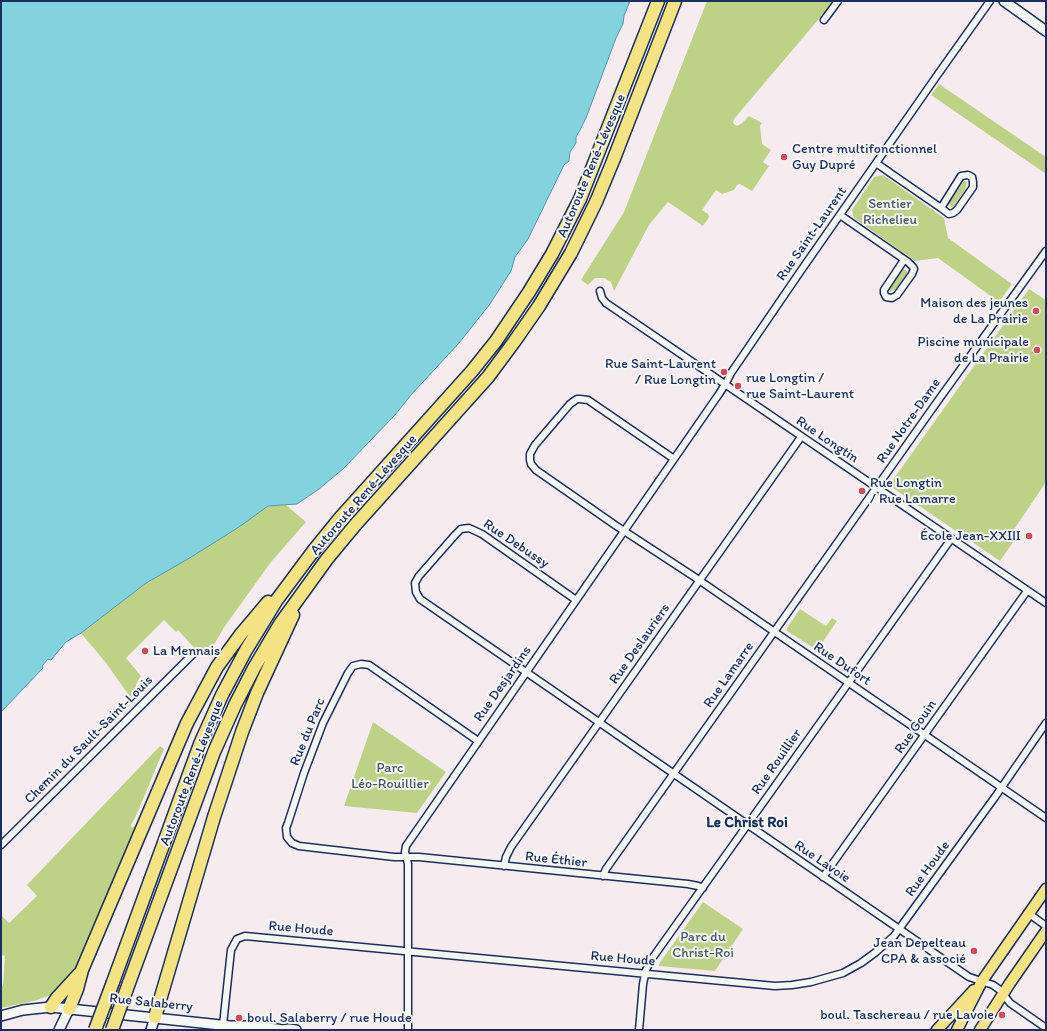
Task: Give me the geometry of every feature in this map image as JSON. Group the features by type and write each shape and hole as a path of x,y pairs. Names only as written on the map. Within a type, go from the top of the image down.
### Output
{"highway":[{"name":"Autoroute René-Lévesque","path":"95,1030 192,765 219,701 241,659 264,620 294,575 322,539 472,371 496,341 529,292 552,254 582,194 658,1"},
{"name":"Autoroute René-Lévesque","path":"112,1030 207,770 229,716 247,680 267,645 307,585 356,524 488,377 539,306 568,259 596,202 616,155 675,1"},
{"path":"69,1009 77,989 82,970 175,749 200,697 217,667 241,634 322,539"},
{"path":"155,1017 214,817 242,732 257,693 307,585"},
{"path":"51,1007 82,970"}],"main road":[{"path":"957,1030 982,981 1046,889"},
{"path":"980,1030 1046,931"},
{"path":"937,1030 982,981"}],"street":[{"path":"824,20 838,1"},
{"name":"Rue Saint-Laurent","path":"725,385 730,373 990,1"},
{"path":"1004,1 1046,31"},
{"path":"876,163 949,214 955,212 973,187 972,177 968,175 961,176 941,208"},
{"path":"840,215 913,266 913,272 897,295 892,298 886,297 884,290 904,260"},
{"name":"Rue Notre-Dame","path":"877,488 1046,251"},
{"name":"Rue Longtin","path":"600,291 602,298 606,303 1046,603"},
{"name":"Rue Desjardins","path":"408,1030 408,864 404,852 406,846 725,385"},
{"name":"Rue Dufort","path":"674,459 585,399 577,399 570,404 530,454 531,464 536,470 1046,818"},
{"name":"Rue Deslauriers","path":"504,866 506,857 511,847 801,437"},
{"name":"Rue Lamarre","path":"603,876 606,869 877,488"},
{"name":"Rue Debussy","path":"526,672 420,599 415,590 417,578 458,532 465,528 469,528 482,534 576,600"},
{"name":"Rue Rouillier","path":"639,1030 645,974 650,960 703,888 951,539"},
{"name":"Rue Gouin","path":"824,877 1027,591"},
{"name":"Chemin du Sault-Saint-Louis","path":"1,845 194,653"},
{"name":"Rue du Parc","path":"406,857 299,846 287,837 286,828 306,766 326,715 348,673 353,666 357,664 365,663 369,665 478,741"},
{"name":"Rue Lavoie","path":"526,672 969,977 993,985 1000,990 1010,1003 1046,1028"},
{"name":"Rue Houde","path":"227,1025 231,950 234,943 241,937 249,936 762,985 783,986 823,979 851,968 881,948 899,929 1046,723"},
{"name":"Rue Éthier","path":"406,857 693,885 703,888"},
{"path":"1028,913 1046,926"},
{"name":"Rue Salaberry","path":"1,1016 27,1009 51,1007 227,1025 296,1030"},
{"path":"59,1030 69,1009"},
{"path":"151,1030 155,1017"},
{"name":"Rue Salaberry","path":"227,1025 243,1030"}],"green space":[{"path":"707,1 835,1 734,119 733,123 737,126 749,116 762,123 760,126 762,144 771,150 763,162 769,166 752,191 740,184 737,185 734,190 722,194 716,190 702,210 708,214 709,217 703,226 668,202 649,225 614,291 611,282 604,278 595,278 588,285 581,280 624,212"},
{"path":"939,84 1046,157 1046,174 931,95"},
{"name":"Sentier Richelieu","path":"883,175 944,218 948,238 1012,284 999,302 938,258 915,261 854,218 852,210 874,177"},
{"path":"964,181 967,182 965,190 953,207 951,207 949,203"},
{"path":"903,269 907,271 907,274 896,289 890,292 889,289"},
{"path":"1029,289 1046,300 1046,482 1011,534 1016,538 1000,561 890,486 890,484"},
{"path":"286,505 306,522 271,562 225,626 212,648 208,647 196,650 178,630 176,632 164,620 126,658 141,676 136,684 135,704 106,663 81,633 146,583 239,527 268,506"},
{"path":"800,609 826,626 832,618 837,621 817,650 787,631 787,628"},
{"name":"Parc Léo-Rouillier","path":"373,722 446,772 417,813 344,806"},
{"path":"160,746 164,749 131,825 132,828 138,824 78,966 73,974 51,995 34,1001 1,1008 1,987 3,986 5,956 1,955 1,915 9,923 37,896 27,885"},
{"name":"Parc du Christ-Roi","path":"703,902 743,929 715,971 659,966 659,964"}],"water":[{"path":"1,1 630,1 624,16 623,24 616,38 586,118 576,137 576,143 570,152 569,161 564,165 528,239 515,257 511,271 490,304 459,343 411,395 395,415 343,469 319,489 297,504 268,506 239,527 146,583 81,633 66,642 51,660 48,659 42,666 43,668 1,712"}],"place":[{"name":"Centre multifonctionnel Guy Dupré","path":"784,157"},
{"name":"Maison des jeunes de La Prairie","path":"1036,311"},
{"name":"Piscine municipale de La Prairie","path":"1037,350"},
{"name":"Rue Saint-Laurent / Rue Longtin","path":"724,372"},
{"name":"rue Longtin / rue Saint-Laurent","path":"738,386"},
{"name":"Rue Longtin / Rue Lamarre","path":"862,491"},
{"name":"École Jean-XXIII","path":"1029,536"},
{"name":"La Mennais","path":"145,651"},
{"name":"Jean Depelteau CPA & associé","path":"974,951"},
{"name":"boul. Taschereau / rue Lavoie","path":"1002,1015"},
{"name":"boul. Salaberry / rue Houde","path":"239,1018"}],"district":[{"name":"Le Christ Roi","path":"747,823"}]}
